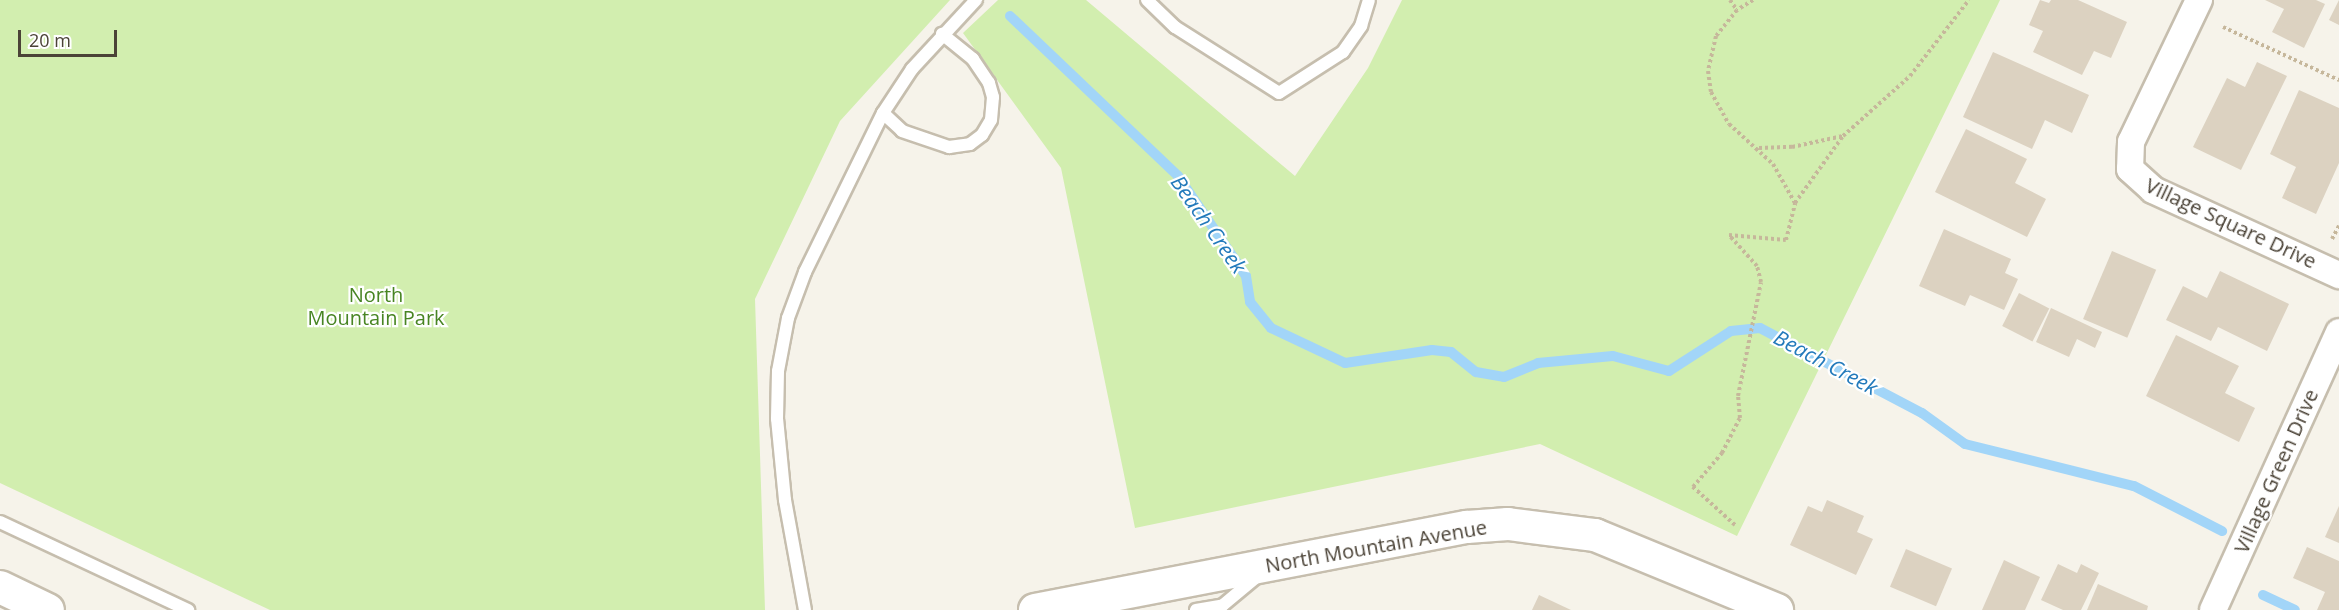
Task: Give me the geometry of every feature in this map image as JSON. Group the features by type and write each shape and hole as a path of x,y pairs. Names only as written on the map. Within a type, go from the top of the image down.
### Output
{"street":[{"name":"Village Square Drive","path":"2199,0 2132,142 2130,169 2153,190 2339,275"},
{"name":"Village Green Drive","path":"2213,610 2339,332"},
{"name":"North Mountain Avenue","path":"1035,610 1467,527 1508,524 1553,527 1595,535 1650,554 1777,610"},
{"path":"0,587 48,610"}],"lane":[{"path":"806,610 785,500 777,419 778,370 788,318 805,272 883,112 942,34 976,0"},
{"path":"1147,0 1175,27 1279,93 1343,52 1361,26 1369,0"},
{"path":"883,112 902,131 949,147 970,144 982,135 992,108 989,83 973,59 942,34"},
{"path":"0,522 188,610"},
{"path":"1196,610 1223,605 1272,564"}],"path":[{"path":"1730,0 1737,10"},
{"path":"1753,0 1737,10 1723,24 1710,53 1711,92 1729,124 1758,148 1795,203"},
{"path":"1735,525 1693,487 1732,436 1740,418 1738,396 1750,347 1761,282 1757,266 1729,235 1786,240 1795,203 1843,136 1910,76 1939,43 1969,0"},
{"path":"2223,27 2339,80"},
{"path":"1758,148 1792,147 1843,136"},
{"path":"2332,239 2339,226"}],"green space":[{"name":"North Mountain Park","path":"0,0 950,0 840,121 755,299 765,610 270,610 0,483"},
{"path":"998,0 1086,0 1295,176 1368,68 1402,0 2000,0 1737,536 1540,444 1135,528 1061,168 963,33"}],"building":[{"path":"2040,0 2049,3 2051,0 2078,0 2127,22 2111,58 2094,51 2082,75 2033,52 2043,31 2029,25"},
{"path":"2265,0 2316,0 2325,4 2304,48 2272,32 2284,9"},
{"path":"2339,0 2339,25 2329,20"},
{"path":"1993,52 2089,95 2072,133 2045,120 2032,149 1963,117"},
{"path":"2257,62 2287,76 2241,170 2193,147 2227,78 2245,87"},
{"path":"2299,90 2339,108 2339,163 2316,214 2282,198 2296,167 2270,154"},
{"path":"1966,129 2027,159 2015,183 2046,199 2027,237 1935,192"},
{"path":"1944,229 2011,259 2005,273 2018,279 2004,310 1970,295 1965,306 1919,286"},
{"path":"2112,251 2156,270 2127,338 2083,319"},
{"path":"2220,271 2289,304 2267,351 2218,327 2211,341 2166,320 2183,286 2207,298"},
{"path":"2019,293 2049,308 2032,341 2002,326"},
{"path":"2051,308 2102,332 2095,348 2077,339 2069,357 2036,342"},
{"path":"2176,335 2239,366 2225,393 2255,408 2239,442 2146,396"},
{"path":"1827,500 1864,516 1857,532 1873,539 1856,575 1790,545 1808,506 1822,512"},
{"path":"2339,506 2339,543 2325,537"},
{"path":"2307,547 2339,561 2339,610 2317,610 2325,592 2293,578"},
{"path":"1906,549 1952,569 1936,606 1890,587"},
{"path":"2004,560 2040,577 2025,610 1982,610"},
{"path":"2058,564 2077,573 2081,564 2099,573 2081,610 2063,610 2041,600"},
{"path":"2098,584 2148,606 2147,610 2087,610"},
{"path":"1539,595 1571,610 1532,610"}],"waterway":[{"name":"Beach Creek","path":"1010,16 1178,176 1246,276 1250,302 1271,328 1345,363 1432,350 1451,352 1476,372 1504,377 1538,363 1613,356 1669,371 1731,331 1760,328 1922,413 1965,444 2134,486 2222,531"},
{"name":"Beach Creek","path":"2263,595 2295,610"}]}
